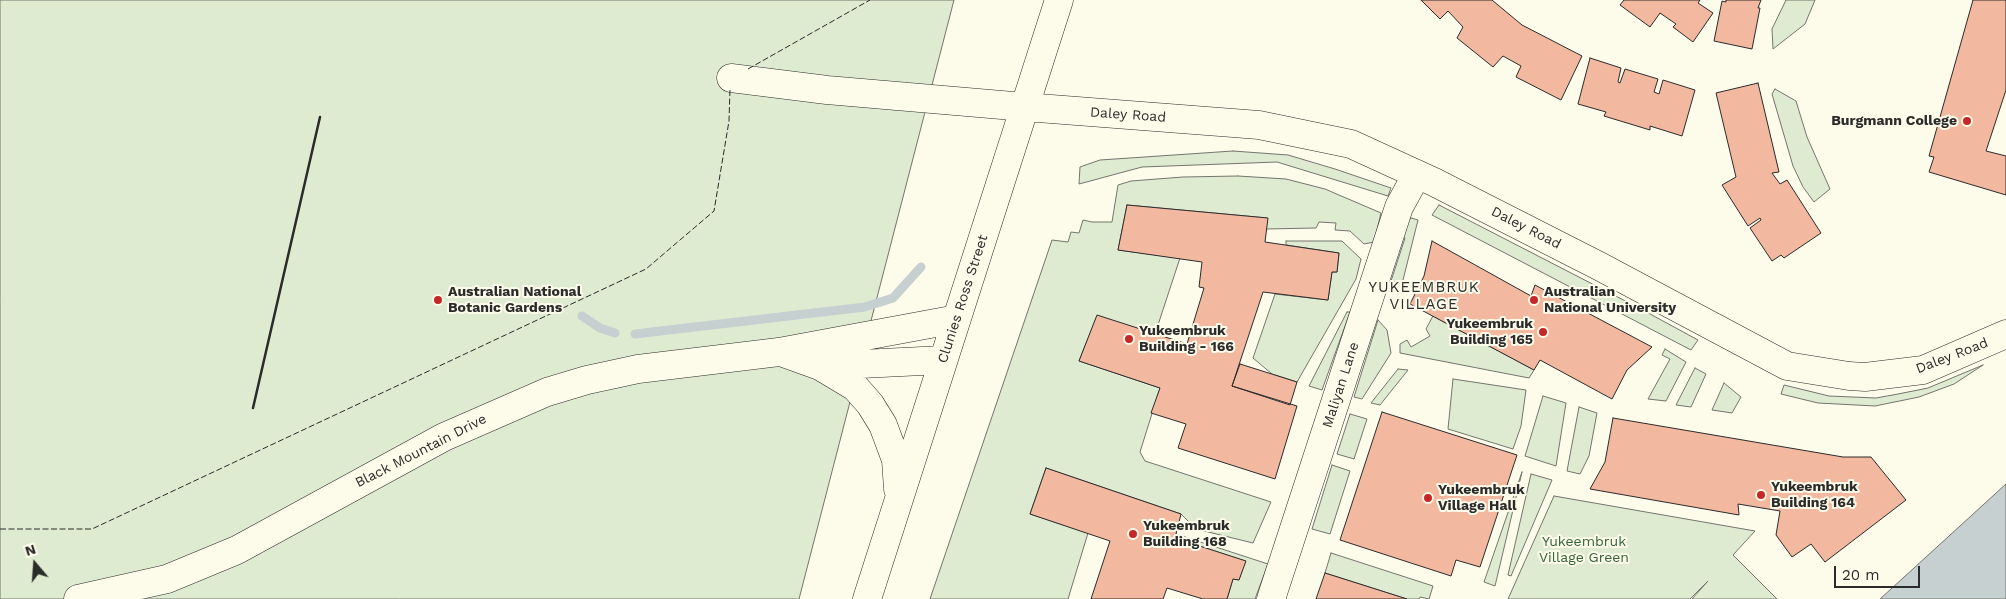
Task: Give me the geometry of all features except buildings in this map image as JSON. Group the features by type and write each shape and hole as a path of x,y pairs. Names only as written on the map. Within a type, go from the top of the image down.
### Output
{"street":[{"name":"Clunies Ross Street","path":"867,599 1059,0"},
{"name":"Daley Road","path":"731,78 827,90 1259,124 1351,144 1417,174 1598,266 1787,366 1865,377 1923,370 2006,334"},
{"name":"Maliyan Lane","path":"1271,599 1399,207 1417,174"},
{"name":"Black Mountain Drive","path":"78,599 167,579 237,550 444,437 502,410 547,392 587,380 638,369 779,352 956,319"},
{"name":"Black Mountain Drive","path":"779,352 820,366 943,360"},
{"path":"820,366 855,387 870,404 883,425 896,460 899,498"}],"green space":[{"name":"Australian National Botanic Gardens","path":"0,0 954,0 799,599 0,599"},
{"path":"1786,0 1815,0 1805,24 1773,49 1772,29"},
{"path":"1775,89 1796,101 1807,137 1830,189 1814,202 1803,187 1793,166 1772,94"},
{"path":"1233,151 1288,155 1391,188 1388,196 1277,162 1142,167 1079,184 1080,167 1100,160"},
{"path":"1238,176 1286,179 1325,189 1381,213 1374,242 1364,244 1350,231 1335,230 1336,223 1319,222 1316,228 1266,229 1267,218 1127,205 1118,250 1180,258 1155,334 1097,316 1079,361 1160,388 1140,452 1145,461 1271,502 1253,543 1196,529 1181,514 1046,468 1030,514 1088,533 1068,599 930,599 1052,240 1068,242 1071,232 1079,233 1083,220 1112,222 1118,185 1131,181 1183,177"},
{"path":"1439,205 1698,340 1691,350 1432,215"},
{"path":"1411,218 1418,220 1402,284 1391,281 1405,238 1401,237 1407,221"},
{"path":"1286,241 1342,241 1361,259 1356,279 1297,382 1272,374 1253,358 1275,294 1328,300 1332,272 1337,272 1339,253 1286,245"},
{"path":"1347,312 1350,312 1322,390 1309,386"},
{"path":"1433,316 1534,370 1529,378 1400,353 1400,344 1407,340 1411,347 1430,336 1426,329"},
{"path":"1378,320 1387,330 1391,353 1362,399 1354,397"},
{"path":"1665,349 1686,362 1666,401 1648,399 1670,359 1662,355"},
{"path":"1983,365 1954,384 1919,397 1875,406 1818,403 1781,394 1784,385 1829,396 1876,398 1928,388"},
{"path":"1695,368 1706,374 1691,407 1676,405"},
{"path":"1398,369 1408,370 1380,405 1371,403"},
{"path":"1453,379 1526,390 1521,426 1513,449 1448,429"},
{"path":"1724,383 1741,397 1732,413 1712,410"},
{"path":"1543,396 1566,403 1556,466 1525,456"},
{"path":"1579,407 1597,413 1589,456 1580,474 1567,471"},
{"path":"1350,414 1367,419 1354,459 1337,454"},
{"path":"1332,465 1350,471 1330,534 1312,529"},
{"path":"1522,472 1495,586 1484,582"},
{"path":"1531,474 1552,480 1511,576 1508,575"},
{"name":"Yukeembruk Village Green","path":"1554,496 1755,531 1733,555 1777,599 1692,599 1708,581 1690,599 1508,599"},
{"path":"1176,534 1268,564 1255,599 1227,599 1233,579 1239,580 1245,561 1175,538"},
{"path":"1331,553 1433,586 1429,599 1420,597 1419,599 1407,599 1325,573"}],"shaded area":[{"path":"2006,484 2006,599 1880,599"}],"waterway":[{"path":"635,334 865,307 893,298 921,267"},
{"path":"582,316 600,328 615,333"}],"fence":[{"path":"748,69 870,0"},
{"path":"0,529 92,529 646,269 714,211 729,121 730,89"}],"wall":[{"path":"253,408 320,117"}],"place":[{"name":"Burgmann College","path":"1967,121"},
{"name":"Australian National Botanic Gardens","path":"438,300"},
{"name":"Australian National University","path":"1534,300"},
{"name":"Yukeembruk Building 165","path":"1543,332"},
{"name":"Yukeembruk Building - 166","path":"1129,339"},
{"name":"Yukeembruk Building 164","path":"1761,495"},
{"name":"Yukeembruk Village Hall","path":"1428,498"},
{"name":"Yukeembruk Building 168","path":"1133,534"}],"district":[{"name":"YUKEEMBRUK VILLAGE","path":"1424,296"}]}
